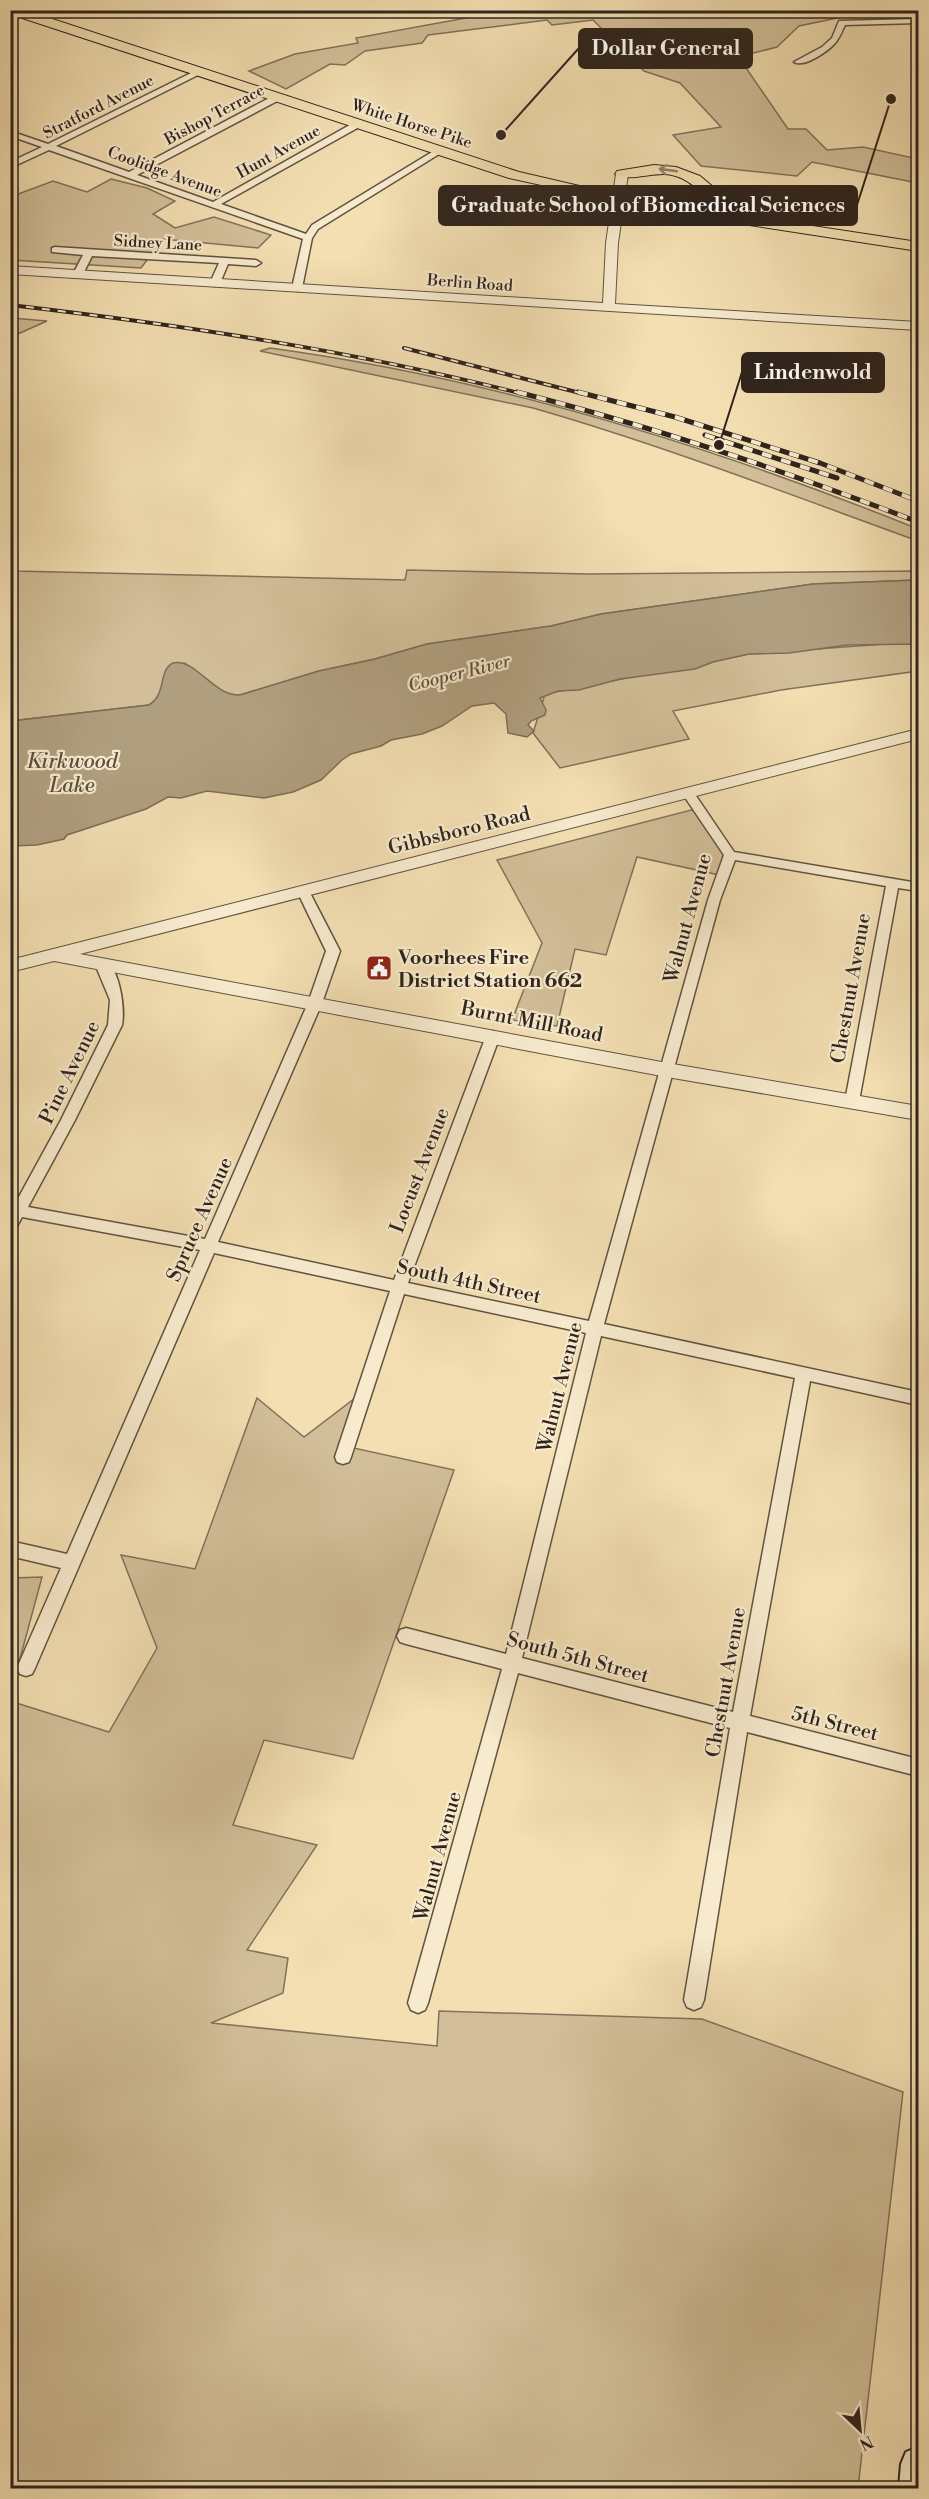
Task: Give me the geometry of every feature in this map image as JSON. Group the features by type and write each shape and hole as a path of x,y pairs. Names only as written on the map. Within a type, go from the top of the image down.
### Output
{"highway":[{"name":"White Horse Pike","path":"11,10 520,177 617,199 918,247"},
{"path":"622,174 654,169 681,172 704,185 726,209 752,220"}],"main road":[{"path":"916,2488 918,2464"}],"street":[{"path":"43,21 60,10"},
{"path":"798,62 825,49 835,39 842,24 847,22 918,21"},
{"name":"Stratford Avenue","path":"10,166 199,71"},
{"name":"Bishop Terrace","path":"132,174 278,97"},
{"name":"Hunt Avenue","path":"213,205 358,124"},
{"name":"Coolidge Avenue","path":"10,133 308,237"},
{"path":"297,288 308,237 315,227 440,151"},
{"path":"609,308 612,243 622,174"},
{"name":"Sidney Lane","path":"55,250 256,262"},
{"name":"Sidney Lane","path":"78,274 89,253"},
{"name":"Sidney Lane","path":"215,283 225,261"},
{"name":"Berlin Road","path":"13,269 918,326"},
{"name":"Gibbsboro Road","path":"10,966 918,734"},
{"name":"Walnut Avenue","path":"418,2003 512,1663 595,1329 714,900 730,855 688,793"},
{"path":"730,855 918,887"},
{"name":"Chestnut Avenue","path":"852,1101 892,882"},
{"name":"Spruce Avenue","path":"26,1668 315,1003 333,951 303,891"},
{"name":"Burnt Mill Road","path":"53,955 667,1070 918,1113"},
{"name":"Pine Avenue","path":"10,1226 14,1210 68,1120 115,1024 118,1013 116,993 102,964"},
{"name":"Locust Avenue","path":"343,1457 399,1287 493,1036"},
{"name":"South 4th Street","path":"14,1210 210,1246 918,1398"},
{"name":"Chestnut Avenue","path":"694,2000 740,1722 804,1373"},
{"path":"10,1548 72,1563"},
{"name":"South 5th Street","path":"406,1636 740,1722"},
{"name":"5th Street","path":"740,1722 918,1768"}],"shaded area":[{"path":"504,11 842,11 847,16 799,26 777,47 742,56 744,65 788,129 806,129 827,150 863,147 918,159 918,183 812,162 797,176 701,166 673,135 721,127 680,83 644,71 593,20 552,25 547,20 428,35 422,43 365,51 345,65 330,64 286,89 249,71 295,54 358,43 356,38"},
{"path":"111,179 147,188 175,201 153,214 175,228 214,217 271,235 258,248 163,239 141,268 11,260 10,197 53,181 87,192"},
{"path":"11,318 47,321 11,337"},
{"path":"270,348 436,377 600,419 681,443 761,470 918,529 918,541 678,454 581,422 533,408 260,351"},
{"path":"10,556 14,556 14,571 405,580 407,570 588,574 918,571 918,580 813,584 601,614 551,626 427,644 375,659 319,671 240,695 218,688 185,663 166,670 159,694 149,705 11,721"},
{"path":"899,643 918,645 918,671 781,690 673,711 689,739 560,768 533,733 545,694 749,654"},
{"path":"699,808 727,851 724,876 637,857 606,955 575,949 557,1026 512,1020 542,943 497,860"},
{"path":"257,1398 304,1437 354,1399 349,1447 454,1470 353,1759 264,1740 233,1825 317,1845 247,1950 288,1958 283,1993 211,2023 437,2046 439,2011 702,2019 903,2092 858,2488 11,2488 10,1701 109,1732 157,1648 121,1555 195,1569"},
{"path":"42,1577 11,1692 11,1578"}],"water":[{"name":"Kirkwood Lake","path":"918,580 918,644 847,645 789,653 749,654 713,662 695,669 620,679 579,690 558,691 540,698 546,710 545,715 531,721 528,725 534,731 527,737 508,733 506,714 494,703 472,706 442,726 422,734 391,740 381,746 351,754 321,780 293,792 264,798 207,791 181,798 168,797 146,809 67,835 64,839 37,845 11,846 11,721 149,705 161,689 165,671 173,663 189,666 222,690 240,695 319,671 375,659 427,644 551,626 601,614 813,584"}],"railway":[{"path":"10,305 139,321 332,352 523,394"},
{"path":"404,348 584,394"},
{"path":"517,392 719,451 918,522"},
{"path":"578,392 675,417 820,463 918,501"},
{"path":"705,435 837,478"}],"place":[{"name":"Graduate School of Biomedical Sciences","path":"891,99"},
{"name":"Dollar General","path":"501,135"},
{"name":"Lindenwold","path":"719,445"},
{"name":"Voorhees Fire District Station 662","path":"379,968"}],"water label":[{"name":"Cooper River","path":"459,673"}]}
